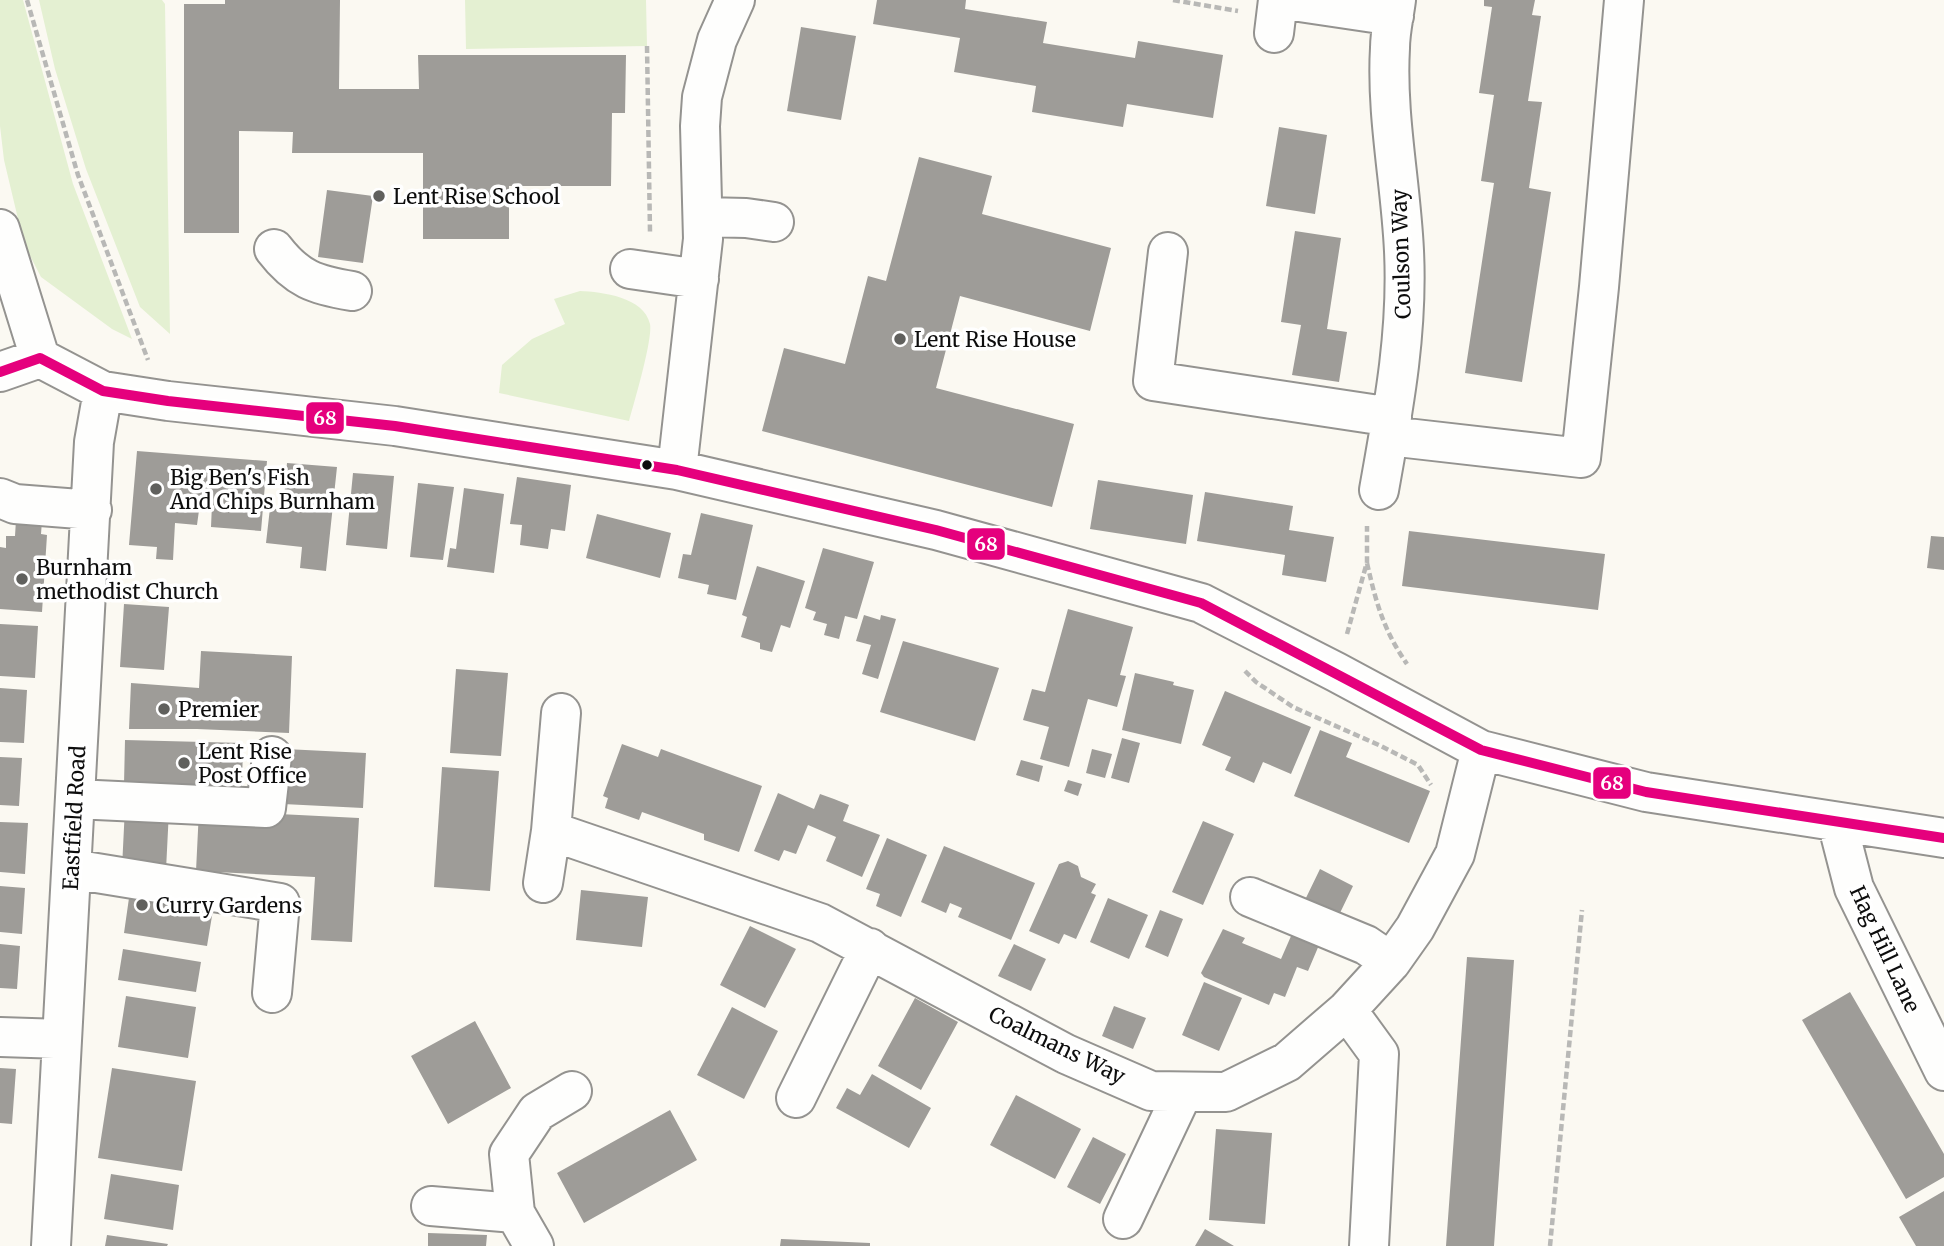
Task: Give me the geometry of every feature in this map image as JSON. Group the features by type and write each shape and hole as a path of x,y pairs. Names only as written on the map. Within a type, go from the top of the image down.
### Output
{"street":[{"path":"677,470 699,279 703,217 700,127 702,97 717,40 734,0"},
{"path":"1168,252 1153,381 1391,426 1581,458 1624,0"},
{"name":"Coulson Way","path":"1278,13 1395,8 1390,47 1390,78 1404,250 1405,315 1391,426 1373,506"},
{"path":"703,217 774,222"},
{"path":"0,229 40,358 103,391 168,401 395,426 677,470 936,530 1201,603 1481,750 1646,792 1944,838"},
{"path":"274,249 288,268 308,279 331,288 352,291"},
{"path":"640,270 699,279"},
{"path":"0,372 40,358"},
{"name":"Eastfield Road","path":"51,1246 94,442 103,391"},
{"path":"0,498 15,504 92,510"},
{"path":"543,883 551,831 561,713"},
{"name":"Coalmans Way","path":"551,831 820,923 1066,1054 1151,1091 1226,1092 1287,1062 1347,1010 1391,962 1415,928 1455,854 1481,750"},
{"path":"75,799 266,808 272,755"},
{"name":"Hag Hill Lane","path":"1837,822 1854,888 1944,1071"},
{"path":"72,869 280,903 272,993"},
{"path":"1250,897 1366,945 1391,962"},
{"path":"796,1098 870,948"},
{"path":"1347,1010 1379,1054 1369,1246"},
{"path":"0,1037 62,1039"},
{"path":"534,1246 515,1213 509,1154 537,1112 572,1091"},
{"path":"1123,1219 1183,1091"},
{"path":"431,1206 515,1213"}],"path":[{"path":"27,0 78,175 145,354 168,401"},
{"path":"1173,0 1278,13"},
{"path":"640,270 647,46"},
{"path":"1336,672 1367,562 1373,506"},
{"path":"1367,562 1377,609 1391,641 1413,674"},
{"path":"1238,665 1256,682 1293,707 1418,765 1431,784 1437,806 1462,822"},
{"path":"1550,1246 1582,910"}],"green space":[{"path":"0,0 23,0 73,184 132,339 112,329 41,277 24,244 4,160 0,126"},
{"path":"39,0 162,0 165,4 170,334 140,307 86,169 55,69"},
{"path":"465,0 646,0 647,46 466,49"},
{"path":"580,291 610,295 631,302 640,308 650,324 646,357 629,421 499,393 502,365 532,339 565,324 554,299"}],"building":[{"path":"225,0 340,0 339,89 419,89 418,55 626,55 625,113 612,113 611,186 509,186 509,239 423,239 423,153 292,153 293,132 239,131 239,233 184,233 184,4 225,4"},
{"path":"877,0 966,0 965,9 1047,22 1043,43 1135,58 1138,41 1223,55 1213,118 1127,104 1123,127 1032,112 1036,86 954,72 960,38 873,24"},
{"path":"1484,0 1535,0 1532,15 1541,16 1528,101 1542,102 1529,188 1551,192 1522,382 1465,373 1494,183 1481,181 1494,95 1479,93 1492,7 1484,6"},
{"path":"801,27 856,36 841,120 787,111"},
{"path":"1279,127 1327,135 1315,214 1266,206"},
{"name":"Lent Rise House","path":"919,157 992,176 982,214 1111,248 1090,331 960,296 936,388 1074,424 1052,507 762,431 784,348 845,364 868,276 886,281"},
{"path":"327,190 373,196 363,263 318,257"},
{"path":"1295,231 1341,238 1327,329 1347,332 1339,382 1292,375 1301,325 1281,322"},
{"path":"137,451 267,461 261,531 211,527 212,504 200,503 197,525 175,523 173,560 156,559 157,547 129,545"},
{"path":"287,463 337,467 326,571 300,568 302,547 266,543 270,508 283,510"},
{"path":"353,473 394,476 387,549 346,545"},
{"path":"517,477 571,485 565,531 551,529 548,549 520,545 522,525 510,524"},
{"path":"1098,480 1193,495 1186,544 1090,529"},
{"path":"418,483 454,487 443,560 410,557"},
{"path":"464,488 504,494 494,573 447,567 450,548 456,549"},
{"path":"1205,492 1293,506 1289,530 1334,537 1326,582 1282,575 1285,555 1197,541"},
{"path":"701,513 753,525 736,600 707,594 709,585 678,578 683,554 691,555"},
{"path":"597,514 671,533 660,578 586,558"},
{"name":"Burnham methodist Church","path":"16,520 42,521 41,534 47,535 42,612 0,609 0,547 6,548 6,536 15,536"},
{"path":"1409,531 1605,554 1598,610 1402,586"},
{"path":"1931,536 1944,537 1944,570 1927,568"},
{"path":"823,548 874,562 857,619 845,616 839,639 824,635 827,624 813,620 816,612 805,608"},
{"path":"757,566 805,581 790,628 781,625 772,652 760,649 760,643 741,637 747,617 742,615"},
{"path":"124,604 169,607 164,670 120,667"},
{"path":"1068,609 1133,627 1120,675 1126,676 1117,707 1088,699 1069,767 1040,759 1049,727 1023,720 1032,689 1045,692"},
{"path":"864,615 880,620 881,615 896,619 878,679 862,674 871,645 856,641"},
{"path":"0,624 38,626 35,678 0,676"},
{"path":"903,641 999,668 975,741 880,712"},
{"path":"201,651 292,656 289,733 129,729 131,683 199,688"},
{"path":"456,669 508,673 501,756 450,753"},
{"path":"1135,673 1174,682 1173,685 1194,690 1181,744 1122,730"},
{"path":"0,688 27,690 24,743 0,742"},
{"path":"1225,691 1311,727 1291,774 1263,762 1254,783 1225,770 1231,757 1202,745"},
{"path":"1320,730 1352,743 1346,757 1430,791 1409,843 1294,796"},
{"path":"1122,738 1140,743 1129,783 1111,778"},
{"name":"Lent Rise Post Office","path":"125,740 243,743 242,787 124,784"},
{"path":"622,744 658,757 661,749 762,786 739,852 704,840 704,834 642,812 639,820 605,808 608,798 603,796"},
{"path":"285,749 366,753 363,808 283,804"},
{"path":"1092,749 1112,754 1105,778 1086,773"},
{"path":"0,757 22,758 19,806 0,805"},
{"path":"1021,760 1043,766 1039,782 1016,775"},
{"path":"442,767 499,771 490,891 434,887"},
{"path":"1068,780 1082,784 1078,796 1064,791"},
{"path":"778,793 814,809 820,794 849,805 843,821 880,835 862,877 826,861 836,837 808,825 796,854 784,850 779,861 754,851"},
{"path":"125,807 169,810 166,870 122,868"},
{"path":"199,810 359,818 352,942 311,940 315,877 196,871"},
{"path":"1203,821 1234,834 1203,905 1172,892"},
{"path":"0,822 28,823 25,874 0,872"},
{"path":"887,838 927,855 901,917 876,906 880,894 866,889"},
{"path":"944,846 1035,883 1011,940 958,917 962,908 950,903 946,913 921,902"},
{"path":"1068,861 1078,866 1081,877 1096,884 1091,893 1096,895 1076,939 1064,934 1059,944 1029,931 1059,864"},
{"path":"1320,869 1353,886 1339,915 1304,902"},
{"path":"0,886 25,888 22,934 0,932"},
{"path":"581,890 648,897 642,947 576,940"},
{"path":"130,891 214,904 207,946 124,933"},
{"path":"1108,898 1148,915 1129,959 1090,942"},
{"path":"1160,910 1183,919 1168,957 1145,947"},
{"path":"750,926 796,949 765,1008 720,985"},
{"path":"1295,927 1322,938 1308,971 1297,967 1285,997 1274,993 1269,1005 1204,977 1201,973 1223,929 1245,938 1242,943 1281,959"},
{"path":"0,944 20,946 17,989 0,988"},
{"path":"1014,944 1046,959 1031,991 998,976"},
{"path":"123,949 201,962 196,992 118,980"},
{"path":"1467,957 1514,960 1494,1246 1446,1246"},
{"path":"1204,982 1242,998 1219,1051 1182,1035"},
{"path":"1850,992 1944,1154 1944,1177 1906,1199 1802,1020"},
{"path":"126,996 196,1007 188,1058 118,1047"},
{"path":"915,998 958,1022 921,1090 878,1066"},
{"path":"1114,1006 1146,1018 1133,1049 1102,1036"},
{"path":"732,1007 778,1031 744,1099 697,1075"},
{"path":"475,1021 511,1088 448,1124 411,1056"},
{"path":"0,1068 16,1069 12,1124 0,1123"},
{"path":"112,1068 196,1081 182,1171 98,1158"},
{"path":"872,1074 931,1108 909,1148 836,1108 847,1088 860,1095"},
{"path":"1016,1095 1081,1129 1055,1179 990,1145"},
{"path":"670,1110 697,1160 584,1223 557,1173"},
{"path":"1216,1129 1272,1133 1265,1224 1209,1220"},
{"path":"1093,1137 1126,1154 1100,1204 1067,1187"},
{"path":"111,1174 179,1185 173,1230 104,1219"},
{"path":"1944,1191 1944,1246 1916,1246 1899,1217"},
{"path":"1205,1229 1234,1246 1195,1246"},
{"path":"428,1233 487,1235 486,1246 428,1246"},
{"path":"107,1235 168,1244 105,1246"},
{"path":"781,1239 870,1243 870,1246 780,1246"}],"transit line":[{"name":"68","path":"0,372 40,358 103,391 168,401 395,426 677,470 936,530 1201,603 1481,750 1646,792 1944,838"}],"place":[{"name":"Lent Rise School","path":"379,196"},
{"name":"Lent Rise House","path":"900,339"},
{"name":"Big Ben's Fish And Chips Burnham","path":"156,489"},
{"name":"Burnham methodist Church","path":"22,579"},
{"name":"Premier","path":"164,709"},
{"name":"Lent Rise Post Office","path":"184,763"},
{"name":"Curry Gardens","path":"142,905"}]}
